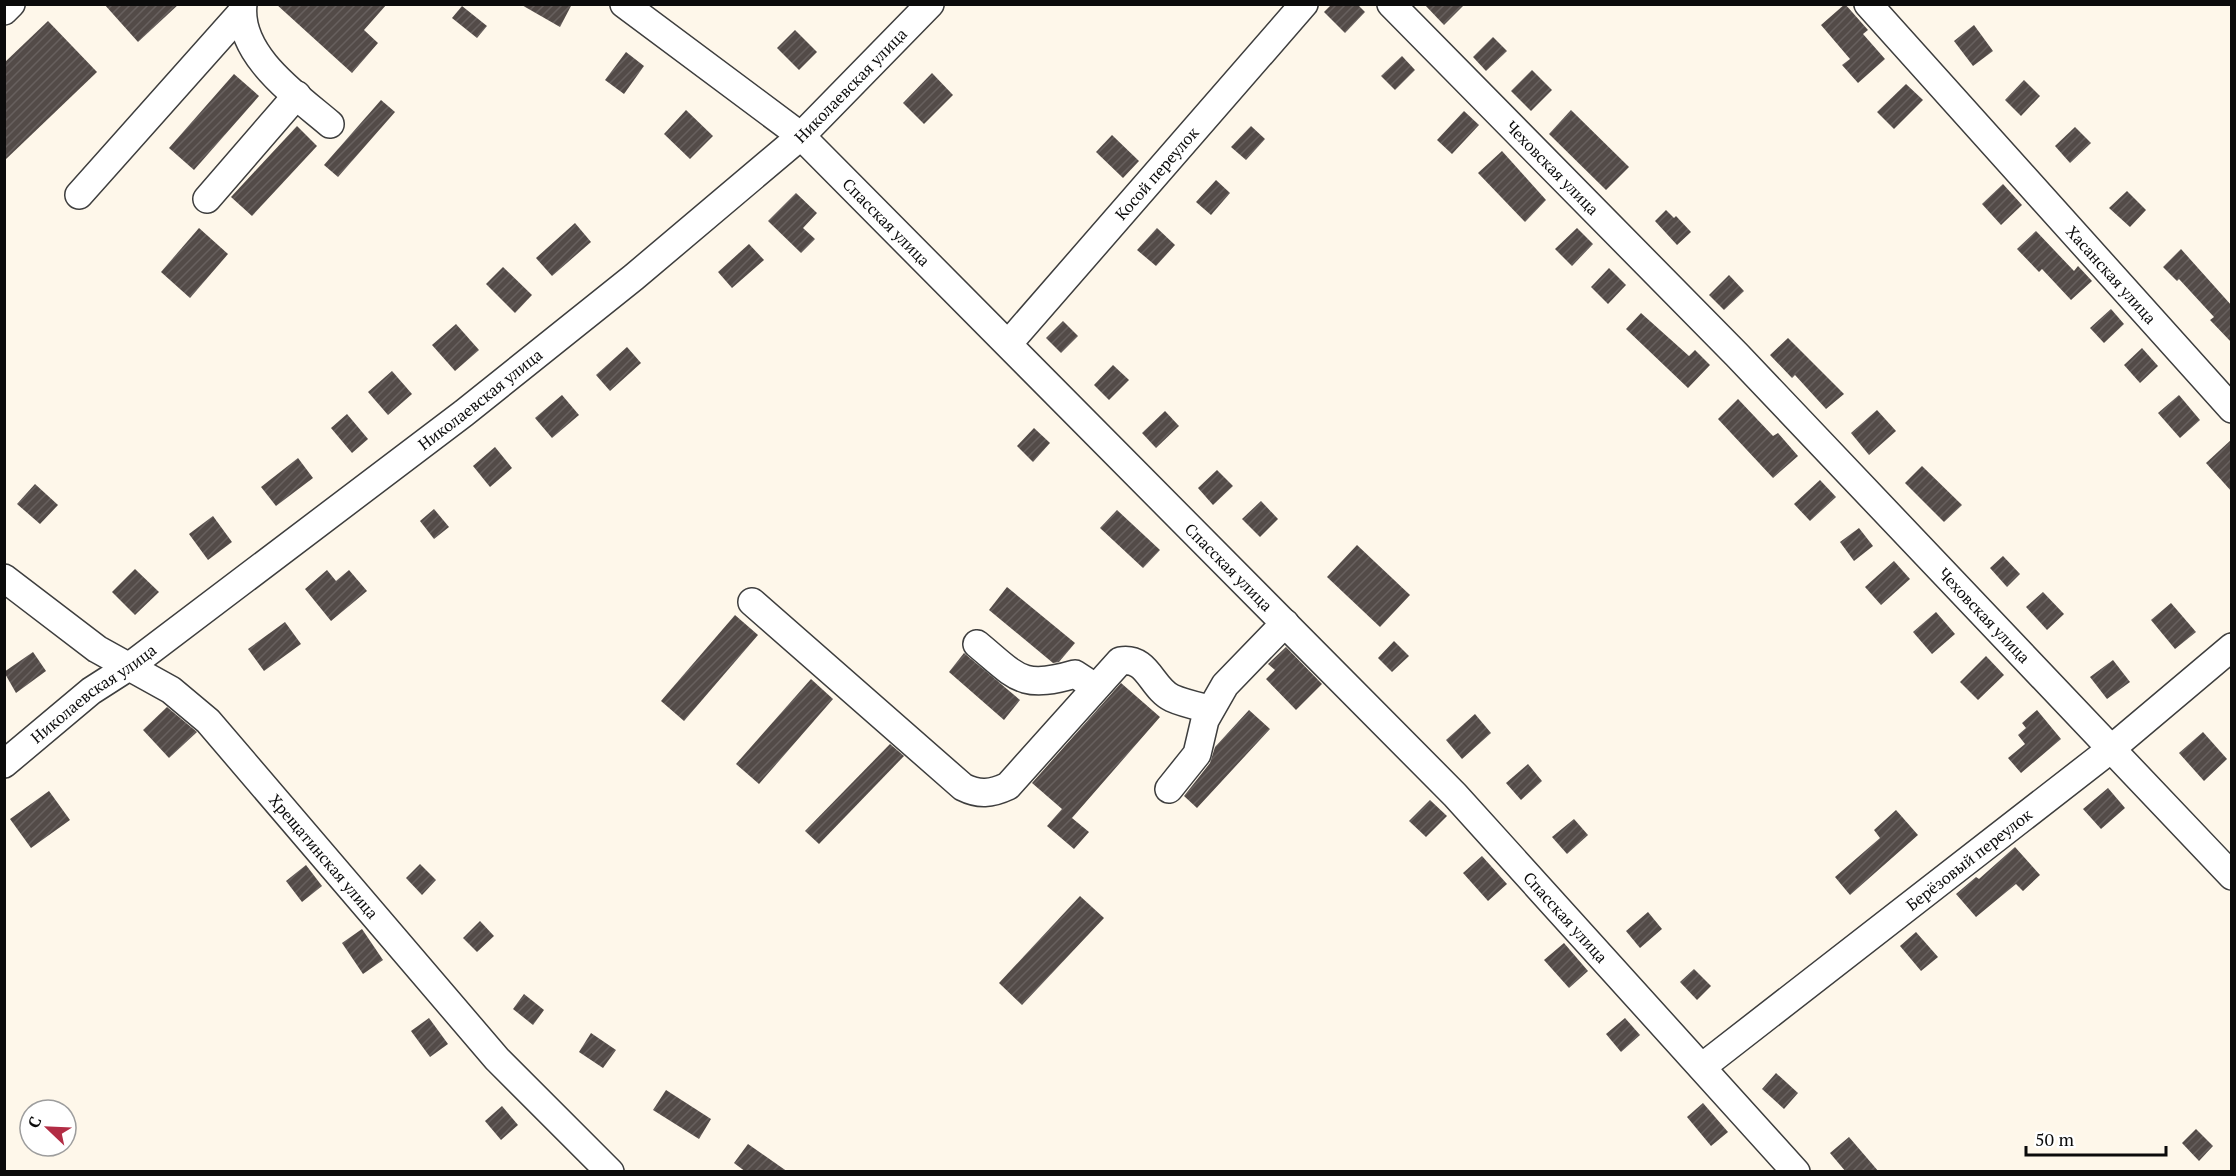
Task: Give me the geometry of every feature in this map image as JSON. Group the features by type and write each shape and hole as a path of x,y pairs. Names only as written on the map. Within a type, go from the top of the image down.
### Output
{"street":[{"path":"4,10 11,4"},
{"name":"Спасская улица","path":"624,4 801,136 1455,795 1796,1172"},
{"name":"Николаевская улица","path":"4,764 91,691 130,666 473,406 634,277 801,136 930,4"},
{"name":"Косой переулок","path":"1008,343 1305,4"},
{"name":"Чеховская улица","path":"1391,4 1714,331 2232,876"},
{"name":"Хасанская улица","path":"1868,4 2232,409"},
{"path":"242,8 249,39 264,64 330,124"},
{"path":"79,195 242,8"},
{"path":"207,199 297,95"},
{"name":"Хрещатинская улица","path":"4,578 97,649 171,690 208,721 497,1059 610,1172"},
{"path":"752,602 963,788 977,794 996,792 1008,786 1120,661 1129,660 1142,666 1170,697 1209,709"},
{"path":"1169,789 1197,754 1209,709 1225,685 1286,623"},
{"path":"977,644 1017,677 1029,682 1049,681 1075,674 1095,687"},
{"name":"Берёзовый переулок","path":"1702,1067 2110,749 2232,648"}],"building":[{"path":"104,4 179,4 138,42"},
{"path":"276,4 387,4 364,30 378,43 352,73"},
{"path":"520,4 572,4 560,27"},
{"path":"1332,4 1357,4 1365,12 1345,33 1324,12"},
{"path":"1424,4 1465,4 1444,25"},
{"path":"1845,4 1868,30 1863,34 1885,59 1858,83 1842,65 1850,59 1821,25"},
{"path":"462,6 487,26 477,38 452,18"},
{"path":"48,21 97,72 4,161 4,63"},
{"path":"1974,25 1993,51 1973,66 1954,41"},
{"path":"795,30 817,52 799,70 777,48"},
{"path":"1493,37 1507,51 1486,71 1473,57"},
{"path":"626,52 644,66 624,94 605,80"},
{"path":"1402,56 1415,70 1395,90 1381,76"},
{"path":"1532,70 1552,90 1531,111 1511,91"},
{"path":"932,73 953,95 924,124 903,103"},
{"path":"234,74 259,96 194,170 169,148"},
{"path":"2024,80 2040,96 2021,116 2005,100"},
{"path":"1906,84 1923,100 1894,129 1877,112"},
{"path":"381,100 395,112 338,177 324,165"},
{"path":"686,110 713,136 690,159 664,134"},
{"path":"1571,110 1629,167 1606,190 1549,134"},
{"path":"1464,111 1479,125 1452,154 1437,140"},
{"path":"297,126 317,146 252,216 231,197"},
{"path":"1251,126 1265,139 1246,160 1231,147"},
{"path":"2075,127 2091,143 2070,163 2055,146"},
{"path":"1112,135 1139,161 1123,178 1096,152"},
{"path":"1502,151 1546,200 1525,222 1478,173"},
{"path":"1216,180 1230,193 1211,215 1196,202"},
{"path":"2003,184 2022,205 2001,225 1982,204"},
{"path":"2127,191 2146,210 2130,227 2109,208"},
{"path":"796,193 817,213 803,228 815,239 801,253 768,221"},
{"path":"1666,210 1674,218 1676,216 1691,232 1677,245 1655,221"},
{"path":"575,223 591,242 552,276 536,258"},
{"path":"199,228 228,254 190,298 161,272"},
{"path":"1157,228 1175,245 1156,266 1137,250"},
{"path":"1577,228 1593,244 1572,266 1555,249"},
{"path":"2036,231 2074,271 2078,266 2092,281 2071,300 2042,269 2039,272 2017,249"},
{"path":"749,244 764,260 732,288 718,272"},
{"path":"2181,249 2232,306 2232,343 2210,320 2214,317 2179,279 2177,281 2163,267"},
{"path":"503,267 532,295 515,313 486,284"},
{"path":"1609,268 1626,285 1608,304 1591,287"},
{"path":"1729,275 1744,291 1724,310 1709,295"},
{"path":"2111,309 2124,324 2104,343 2090,328"},
{"path":"1641,313 1689,356 1695,350 1710,365 1688,388 1626,329"},
{"path":"1063,321 1078,336 1061,353 1046,338"},
{"path":"456,324 479,350 455,371 432,345"},
{"path":"1788,338 1844,394 1826,409 1795,375 1792,378 1770,355"},
{"path":"627,347 641,363 610,391 596,375"},
{"path":"2142,348 2158,366 2140,383 2124,365"},
{"path":"1113,365 1129,380 1109,400 1094,385"},
{"path":"392,371 412,394 388,415 368,392"},
{"path":"562,395 579,415 552,438 535,418"},
{"path":"2179,395 2200,420 2180,438 2158,413"},
{"path":"1738,399 1773,436 1778,433 1798,456 1773,478 1718,419"},
{"path":"1877,410 1896,431 1869,455 1851,433"},
{"path":"1165,411 1179,426 1156,448 1142,433"},
{"path":"347,414 368,439 352,453 331,428"},
{"path":"1034,428 1050,443 1033,462 1017,446"},
{"path":"2232,439 2232,492 2206,463"},
{"path":"495,447 512,468 490,487 473,466"},
{"path":"298,458 313,478 276,506 261,487"},
{"path":"1922,466 1962,505 1944,522 1905,483"},
{"path":"1217,470 1233,486 1213,505 1198,488"},
{"path":"1820,480 1836,497 1810,521 1794,504"},
{"path":"35,484 58,505 40,524 17,504"},
{"path":"1261,501 1278,519 1260,537 1242,519"},
{"path":"434,509 449,527 434,539 420,521"},
{"path":"1117,510 1160,550 1143,568 1100,528"},
{"path":"213,516 232,542 208,560 189,534"},
{"path":"1859,528 1873,546 1854,561 1840,542"},
{"path":"1357,545 1410,595 1380,627 1327,577"},
{"path":"2003,556 2020,574 2007,587 1990,568"},
{"path":"1894,561 1910,579 1881,605 1865,587"},
{"path":"135,569 159,592 135,615 112,592"},
{"path":"327,570 336,581 349,570 367,591 331,621 305,589"},
{"path":"1007,587 1075,643 1059,662 1053,663 989,610"},
{"path":"2043,592 2064,614 2047,630 2026,607"},
{"path":"2171,603 2196,632 2175,649 2151,620"},
{"path":"1936,612 1955,634 1932,654 1913,632"},
{"path":"735,615 758,635 684,721 661,701"},
{"path":"285,622 301,644 264,671 248,649"},
{"path":"1394,641 1409,656 1392,672 1378,658"},
{"path":"1286,647 1322,684 1296,710 1266,679 1275,670 1268,664"},
{"path":"33,652 46,671 16,693 4,672"},
{"path":"964,653 1020,700 1004,720 949,672"},
{"path":"1986,656 2004,675 1978,700 1960,682"},
{"path":"2113,660 2130,682 2107,699 2090,677"},
{"path":"811,679 833,699 759,784 736,764"},
{"path":"1121,683 1160,717 1072,818 1089,832 1074,849 1047,826 1062,809 1032,783"},
{"path":"167,707 197,732 169,758 143,730"},
{"path":"1249,710 1270,729 1197,808 1184,796 1210,763 1215,747"},
{"path":"2037,710 2061,739 2021,773 2008,758 2025,744 2018,735 2026,728 2022,723"},
{"path":"1475,714 1491,733 1462,759 1446,740"},
{"path":"2203,732 2227,759 2204,781 2179,753"},
{"path":"890,744 904,756 819,844 805,831"},
{"path":"1528,764 1542,781 1521,800 1506,783"},
{"path":"2108,788 2125,808 2101,829 2083,809"},
{"path":"49,791 70,820 31,848 10,819"},
{"path":"1430,800 1447,816 1426,837 1409,821"},
{"path":"1896,810 1918,835 1850,895 1835,877 1880,838 1874,830"},
{"path":"1574,819 1588,835 1567,854 1552,837"},
{"path":"2015,847 2040,875 2023,891 2016,884 1976,917 1956,894 1976,877 1979,879"},
{"path":"1482,856 1507,884 1488,901 1463,873"},
{"path":"420,864 436,880 422,895 406,878"},
{"path":"306,865 322,886 302,902 286,881"},
{"path":"1080,896 1104,918 1022,1005 999,983"},
{"path":"1648,912 1662,929 1640,948 1626,931"},
{"path":"480,921 494,936 477,952 463,938"},
{"path":"362,929 383,960 363,974 342,943"},
{"path":"1916,932 1938,957 1921,971 1900,946"},
{"path":"1564,943 1588,971 1569,988 1544,960"},
{"path":"1694,969 1711,986 1697,1000 1680,982"},
{"path":"524,994 544,1010 533,1025 513,1009"},
{"path":"429,1018 448,1044 430,1057 411,1031"},
{"path":"1625,1018 1640,1035 1621,1052 1606,1034"},
{"path":"591,1033 616,1050 603,1068 579,1052"},
{"path":"1776,1073 1798,1093 1784,1109 1762,1089"},
{"path":"666,1090 711,1119 699,1139 653,1110"},
{"path":"1703,1103 1728,1132 1711,1146 1687,1117"},
{"path":"502,1106 518,1125 501,1140 485,1121"},
{"path":"2196,1129 2213,1146 2199,1161 2182,1143"},
{"path":"1849,1137 1879,1172 1846,1172 1830,1153"},
{"path":"748,1144 788,1172 746,1172 734,1163"}]}
